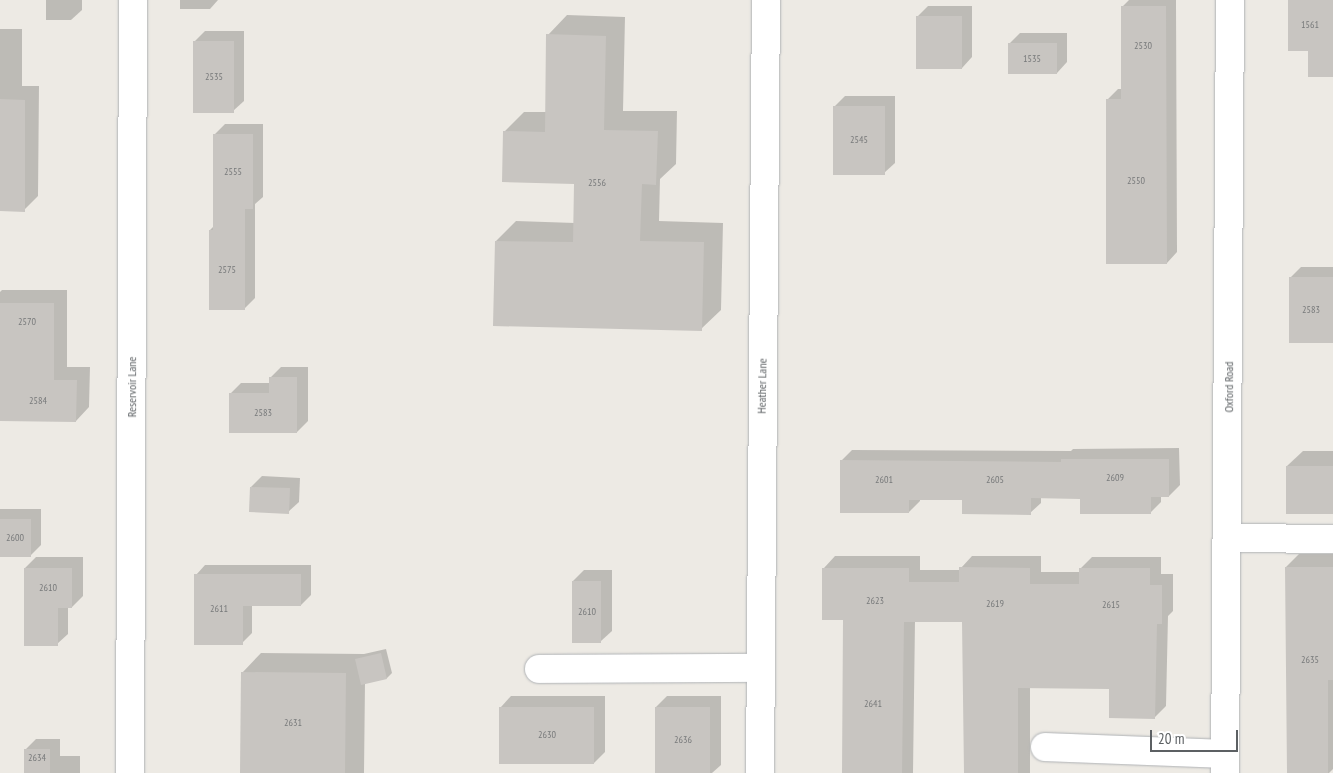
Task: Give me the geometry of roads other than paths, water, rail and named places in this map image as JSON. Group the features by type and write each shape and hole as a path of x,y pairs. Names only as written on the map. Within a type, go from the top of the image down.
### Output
{"street":[{"name":"Reservoir Lane","path":"130,773 133,0"},
{"name":"Heather Lane","path":"760,773 766,0"},
{"name":"Oxford Road","path":"1225,764 1228,538 1230,0"},
{"path":"1228,538 1333,539"},
{"path":"539,669 760,668"},
{"path":"1045,747 1225,764"}]}
